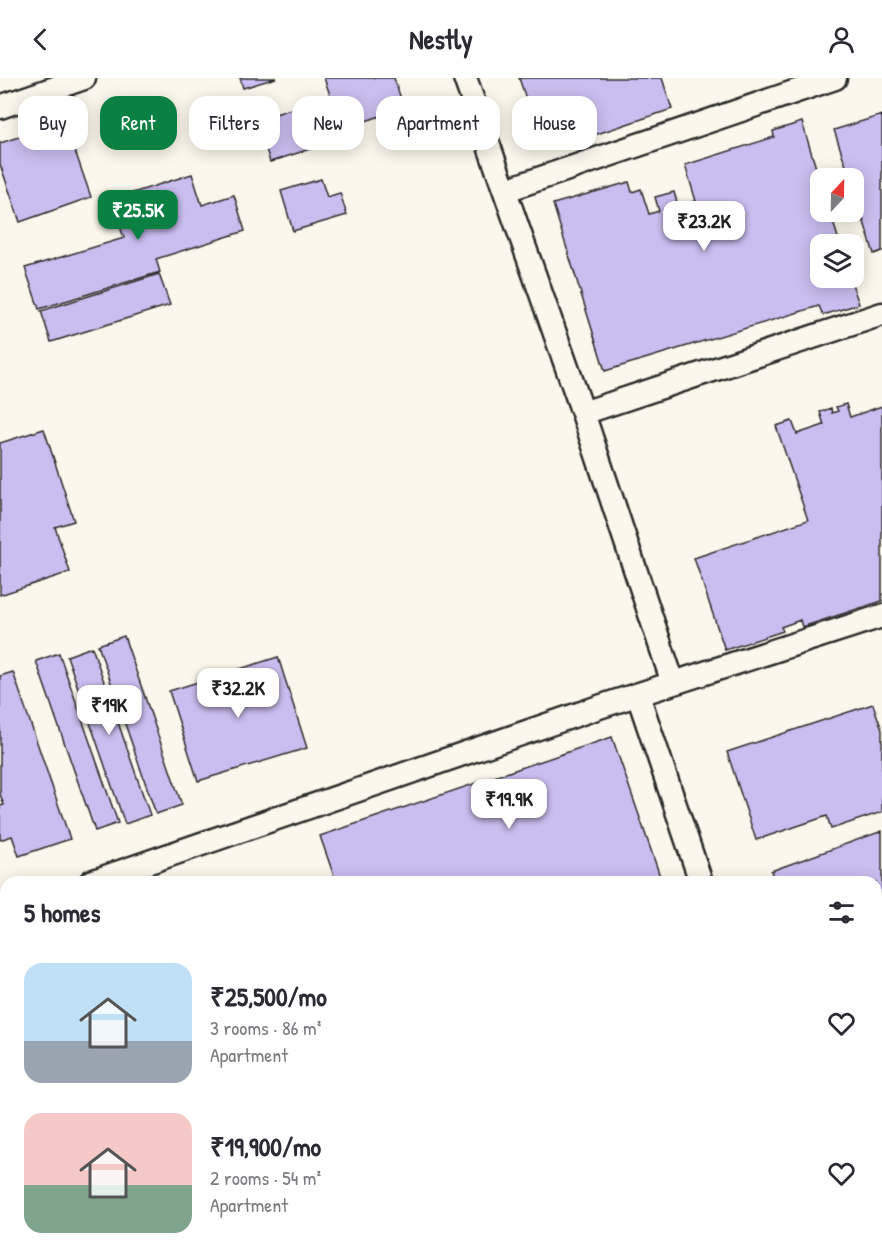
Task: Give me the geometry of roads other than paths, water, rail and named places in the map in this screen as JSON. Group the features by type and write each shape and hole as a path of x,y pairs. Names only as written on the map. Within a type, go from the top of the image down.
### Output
{"lane":[{"path":"0,107 84,78"},
{"path":"465,78 583,413 673,683"},
{"path":"506,190 835,78"},
{"path":"583,413 882,314"},
{"path":"108,876 638,694 882,616"},
{"path":"638,694 699,876"}]}
